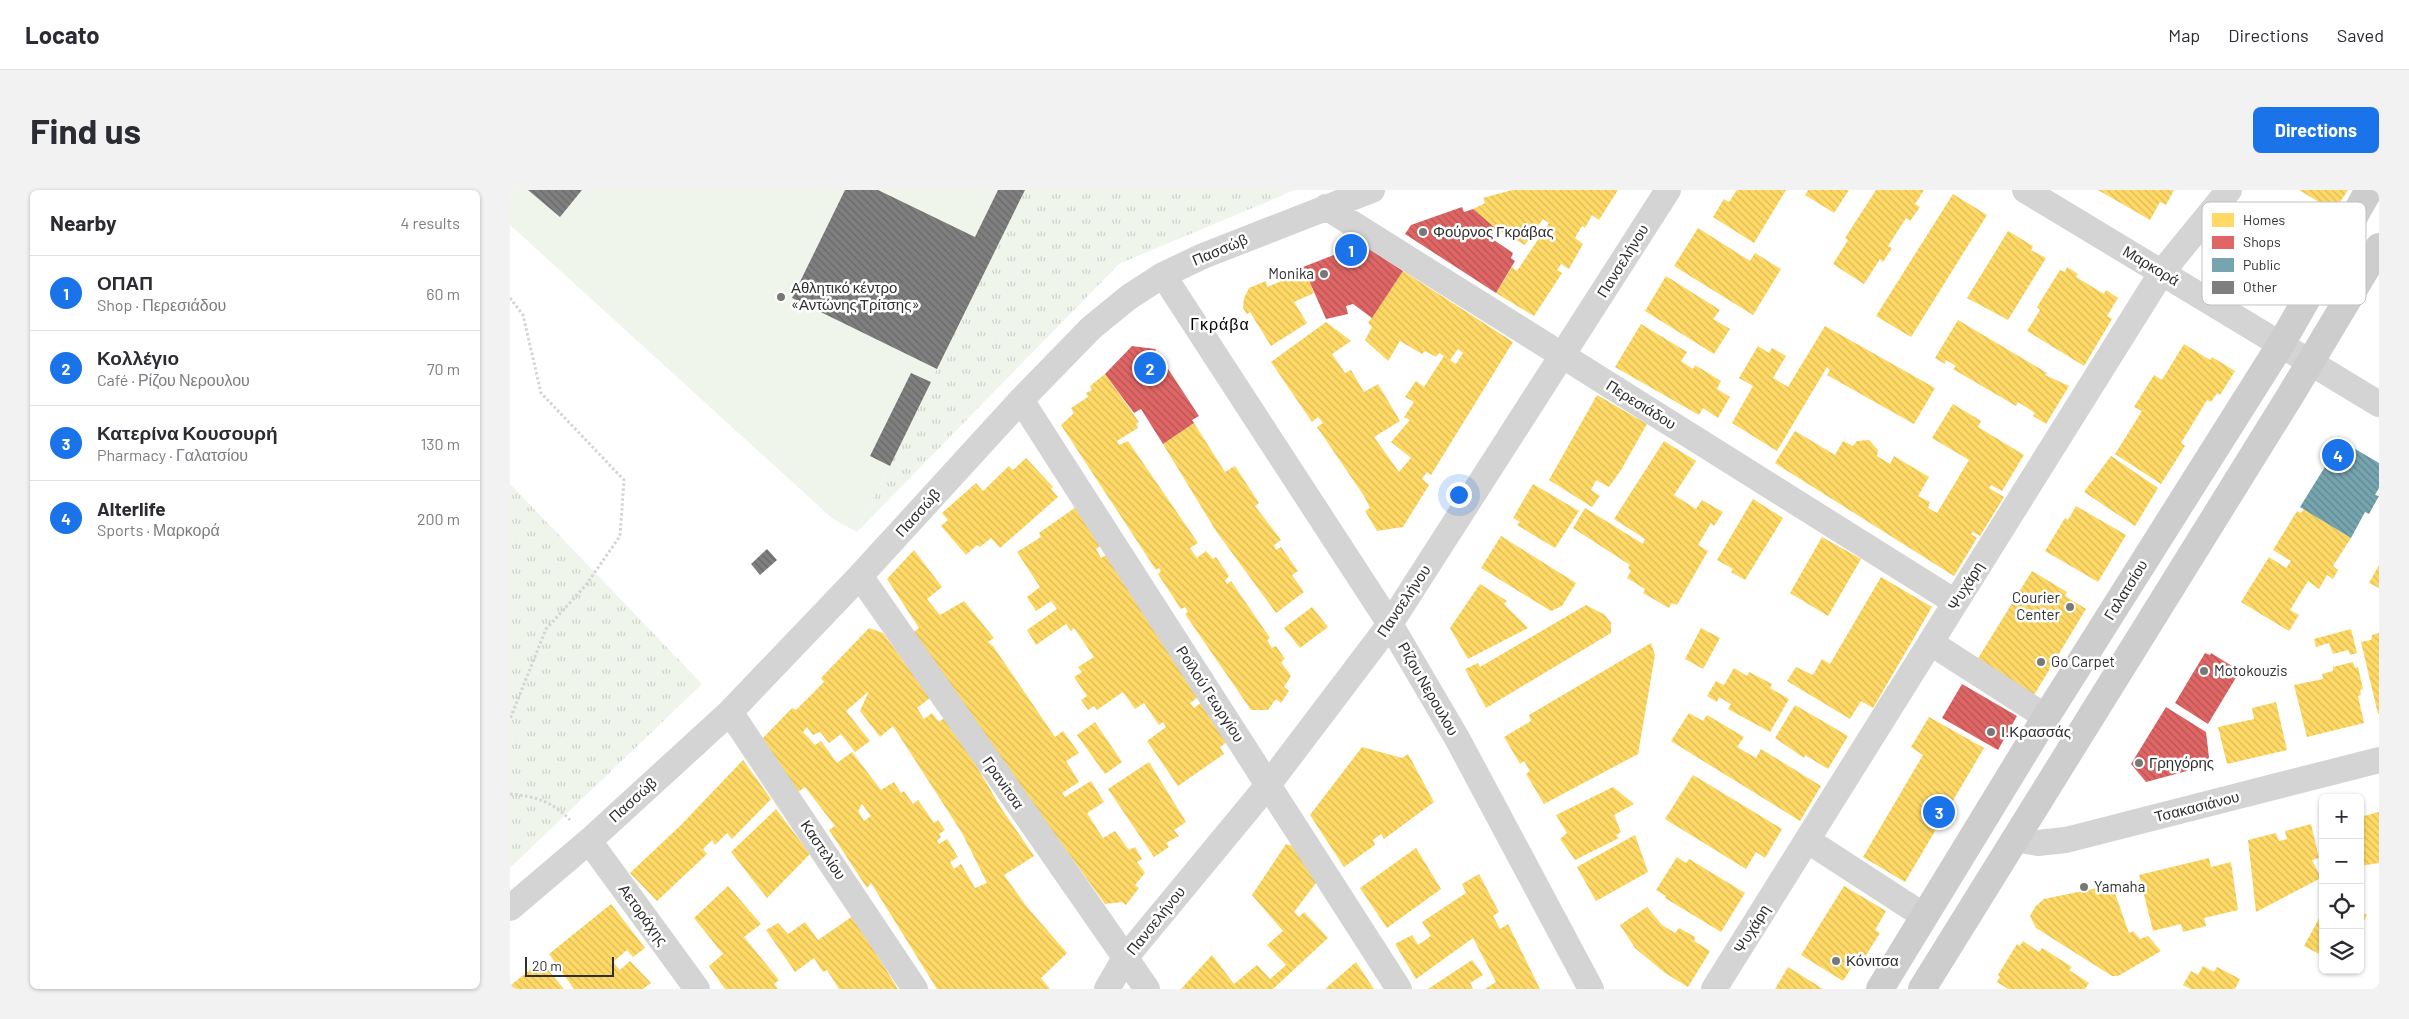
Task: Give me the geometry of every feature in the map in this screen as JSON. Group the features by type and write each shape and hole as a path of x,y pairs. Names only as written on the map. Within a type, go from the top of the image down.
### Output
{"main road":[{"name":"Γαλατσίου","path":"2362,202 2369,190"},
{"path":"2366,269 2379,247"},
{"name":"Γαλατσίου","path":"1880,989 2046,717 2281,344 2303,305"},
{"path":"1922,989 2345,305"}],"street":[{"name":"Πασσώβ","path":"510,908 589,841 730,712 860,576 1021,400 1091,328 1129,297 1164,274 1203,256 1372,190"},
{"name":"Πανσελήνου","path":"1107,989 1125,958 1268,785 1390,624 1668,190"},
{"name":"Μαρκορά","path":"2026,190 2202,296"},
{"name":"Ψυχάρη","path":"2218,202 2228,190"},
{"name":"Περεσιάδου","path":"1326,207 1956,602"},
{"name":"Ψυχάρη","path":"1714,989 1932,643 2162,272 2202,222"},
{"name":"Ρίζου Νερουλου","path":"1164,274 1390,624 1458,740 1591,989"},
{"name":"Μαρκορά","path":"2217,305 2310,364 2379,404"},
{"name":"Ροϊλού Γεωργίου","path":"1021,400 1399,989"},
{"name":"Γρανίτσα","path":"860,576 1147,989"},
{"path":"1932,643 2046,717"},
{"name":"Καστελίου","path":"730,712 915,989"},
{"name":"Τσακασιάνου","path":"2014,839 2038,843 2066,840 2379,760"},
{"path":"1807,840 1924,916"},
{"name":"Αετοράχης","path":"589,841 697,989"}],"path":[{"path":"510,298 522,315 540,393 624,480 620,536 586,585 546,629 510,719"},
{"path":"510,794 533,796 558,808"}],"green space":[{"name":"Αθλητικό κέντρο «Αντώνης Τρίτσης»","path":"510,190 1025,190 857,532 833,519 510,225"},
{"path":"1025,190 1295,190 1119,264 857,532"},
{"path":"510,484 702,684 510,868"}],"building: Homes":[{"path":"1512,190 1618,190 1599,220 1592,215 1585,228 1582,226 1575,238 1583,244 1569,269 1561,264 1557,270 1562,273 1534,316 1496,293 1512,267 1517,271 1549,223 1543,219 1525,245 1489,225 1473,209 1485,203 1483,198"},
{"path":"1737,190 1786,190 1754,243 1713,217 1724,199 1729,202"},
{"path":"1808,190 1849,190 1834,213 1805,195"},
{"path":"1876,190 1924,190 1915,204 1920,207 1910,221 1906,218 1888,246 1892,248 1883,262 1880,259 1864,284 1833,264 1848,240 1845,238"},
{"path":"2098,190 2174,190 2166,205 2160,202 2150,220"},
{"path":"2299,190 2348,190 2340,202 2319,202"},
{"path":"1953,194 1987,215 1911,337 1876,316"},
{"path":"1698,228 1750,261 1755,253 1781,269 1753,315 1674,266"},
{"path":"2008,231 2033,246 2031,250 2046,258 2008,320 1967,298"},
{"path":"2067,267 2078,274 2076,277 2104,294 2106,290 2118,298 2107,316 2112,319 2084,366 2027,331 2040,310 2037,307 2060,270 2065,272"},
{"path":"1305,271 1314,293 1294,302 1307,323 1271,346 1250,312 1247,314 1243,308 1244,298 1249,288 1266,281 1267,287"},
{"path":"1403,271 1513,342 1431,475 1427,472 1422,479 1429,485 1403,527 1377,531 1365,511 1370,508 1364,496 1317,427 1323,423 1318,417 1312,422 1271,362 1326,322 1351,341 1332,354 1345,373 1351,370 1364,392 1378,384 1400,421 1374,437 1399,472 1411,458 1391,442 1410,420 1404,417 1414,402 1405,397 1416,381 1424,387 1444,356 1439,353 1436,357 1425,351 1422,354 1400,341 1388,361 1365,340 1372,327 1368,323","holes":["1458,349 1463,353 1456,364 1450,360"]},
{"path":"1666,276 1720,310 1713,319 1730,329 1714,354 1645,311"},
{"path":"1958,320 2047,373 2045,375 2069,386 2046,424 2033,416 2035,413 2018,402 2016,406 1953,369 1956,366 1946,360 1945,364 1935,358"},
{"path":"1641,324 1687,352 1681,361 1693,369 1695,365 1721,381 1717,389 1730,397 1718,418 1703,408 1699,415 1615,367"},
{"path":"1825,326 1935,388 1914,424 1827,375 1830,370 1827,367 1777,451 1732,423 1753,386 1739,378 1758,346 1769,353 1772,348 1786,356 1773,378 1788,387"},
{"path":"2184,344 2210,360 2212,357 2235,371 2220,395 2217,393 2211,402 2207,400 2181,443 2185,446 2161,484 2115,454 2142,411 2134,407 2154,375 2162,380"},
{"path":"1105,374 1139,422 1136,424 1138,428 1117,441 1119,445 1128,441 1198,543 1190,548 1197,558 1206,551 1213,559 1216,557 1229,576 1225,581 1227,584 1231,581 1270,638 1267,640 1272,648 1276,646 1285,659 1281,662 1291,676 1284,687 1289,691 1281,703 1276,699 1268,710 1251,710 1185,614 1188,612 1185,607 1181,609 1158,574 1161,571 1159,568 1156,570 1061,425 1074,413 1071,408 1088,397 1086,393 1092,390 1090,386"},
{"path":"1597,395 1647,424 1609,487 1596,480 1591,490 1600,496 1592,507 1549,480"},
{"path":"1953,404 1981,421 1978,427 2024,455 2002,491 1991,485 1989,488 2004,497 1980,536 1973,532 1971,534 1977,538 1954,576 1775,463 1795,431 1835,455 1843,441 1853,446 1857,441 1869,440 1878,450 1877,456 1890,464 1894,456 1929,477 1918,496 1930,502 1928,508 1937,513 1969,460 1932,438"},
{"path":"1194,423 1225,472 1235,466 1259,503 1255,506 1281,540 1274,545 1276,550 1281,547 1298,571 1292,575 1304,592 1276,613 1216,531 1163,444"},
{"path":"1664,441 1696,461 1674,495 1696,509 1702,500 1723,512 1714,526 1711,523 1698,545 1708,551 1677,605 1672,603 1669,608 1643,593 1645,589 1627,578 1631,571 1628,568 1630,565 1573,528 1585,508 1643,544 1645,539 1614,519"},
{"path":"2111,456 2158,488 2135,526 2084,492"},
{"path":"1026,458 1053,487 1051,489 1058,497 1000,548 991,538 980,547 977,545 966,555 941,526 948,520 942,513 976,483 983,491 1009,466 1013,470"},
{"path":"1533,484 1579,511 1555,548 1517,525 1520,522 1513,518"},
{"path":"1753,499 1783,518 1745,580 1731,572 1733,569 1717,560"},
{"path":"2076,506 2126,535 2098,582 2045,551 2065,518 2068,520"},
{"path":"1076,507 1102,545 1096,549 1101,558 1106,555 1200,696 1190,703 1194,708 1203,701 1230,740 1220,747 1224,754 1178,786 1147,741 1166,727 1163,722 1159,725 1144,703 1135,709 1123,692 1097,710 1094,706 1088,710 1081,700 1087,696 1074,677 1082,672 1078,667 1094,657 1074,628 1071,631 1066,624 1036,645 1027,630 1057,609 1051,601 1036,611 1027,597 1040,587 1017,552 1041,537 1039,533"},
{"path":"2304,509 2351,538 2333,566 2338,570 2333,579 2327,575 2319,589 2308,581 2290,610 2299,615 2289,631 2241,602 2269,557 2286,568 2291,561 2273,550 2297,511 2301,513"},
{"path":"1501,536 1576,583 1562,606 1551,611 1481,568"},
{"path":"1822,537 1861,559 1828,616 1790,593"},
{"path":"914,550 942,587 927,599 940,615 964,601 994,638 988,642 993,646 1055,737 1063,731 1079,753 1066,761 1079,782 1062,793 1065,797 1091,781 1104,802 1087,813 1103,838 1115,831 1129,850 1135,847 1142,859 1137,862 1145,873 1135,885 1139,888 1126,905 1122,902 1105,904 911,634 919,628 887,579"},
{"path":"2379,565 2379,588 2369,583"},
{"path":"2032,571 2067,592 2065,596 2086,609 2034,695 1977,660"},
{"path":"1881,577 1932,607 1873,708 1861,701 1850,719 1787,681 1796,667 1813,675 1822,659 1830,664"},
{"path":"1480,584 1507,601 1504,604 1528,628 1468,659 1450,628"},
{"path":"1586,605 1605,615 1611,623 1611,633 1486,708 1465,669 1478,663 1480,667"},
{"path":"1312,607 1328,627 1300,648 1284,628"},
{"path":"869,628 883,633 930,698 917,708 924,719 932,713 939,722 944,718 963,743 1001,808 1034,856 1004,875 1027,907 1067,953 1041,978 1050,989 937,989 871,883 867,888 829,830 835,826 805,787 798,792 761,740 792,708 796,710 824,682 821,678","holes":["869,691 860,711 880,737 893,726 962,833 987,883 975,888 961,864 954,869 950,862 958,857 947,839 939,844 937,841 941,837 939,834 945,830 938,820 934,823 918,800 913,804 904,791 901,793 894,782 881,790 852,752 837,763 821,741 815,745 803,732 807,727 813,735 820,732 829,743 841,734 855,752 870,741 846,711","862,804 871,816 864,821 858,811"]},
{"path":"1701,628 1720,638 1703,669 1685,659"},
{"path":"2351,629 2357,653 2350,655 2348,650 2333,654 2329,643 2316,647 2314,639"},
{"path":"2379,633 2378,714 2361,642 2371,640 2372,635"},
{"path":"1651,643 1655,655 1638,754 1544,804 1526,774 1530,771 1524,761 1520,764 1504,737 1531,721 1529,715"},
{"path":"2353,662 2355,668 2358,667 2363,689 2360,690 2361,695 2358,696 2364,723 2307,737 2294,685 2323,679 2322,674 2333,671 2333,667"},
{"path":"1734,668 1747,676 1749,672 1772,684 1770,688 1789,699 1770,732 1728,709 1731,704 1719,697 1717,702 1707,696 1716,681 1724,685"},
{"path":"2276,702 2287,750 2227,764 2218,727 2254,719 2252,708"},
{"path":"1795,705 1848,736 1828,769 1805,755 1804,758 1775,738"},
{"path":"1689,713 1703,721 1707,715 1744,737 1737,747 1756,758 1761,749 1821,786 1800,821 1671,741"},
{"path":"1929,717 1984,748 1905,882 1863,857 1923,755 1911,747"},
{"path":"1095,722 1122,762 1105,774 1077,735"},
{"path":"1362,747 1402,758 1408,754 1434,802 1384,839 1381,834 1373,840 1375,845 1344,867 1310,815"},
{"path":"743,760 771,799 732,839 727,833 715,845 712,840 703,849 707,854 657,901 630,873 681,825"},
{"path":"1149,762 1186,822 1174,830 1179,836 1166,843 1169,847 1154,857 1108,789"},
{"path":"1693,775 1782,829 1765,858 1756,852 1746,869 1665,819"},
{"path":"1613,787 1634,804 1614,815 1621,832 1616,835 1619,838 1575,860 1560,839 1567,833 1556,815"},
{"path":"776,809 810,854 767,898 731,852"},
{"path":"2379,812 2379,863 2364,865 2364,816"},
{"path":"2311,824 2319,858 2312,860 2319,874 2319,879 2256,912 2248,840 2276,833 2279,841 2287,839 2285,831"},
{"path":"1635,835 1648,872 1596,901 1577,867"},
{"path":"1286,844 1295,847 1322,875 1294,912 1299,917 1304,912 1328,938 1273,989 1181,989 1212,955 1234,984 1257,965 1270,979 1286,965 1267,945 1283,931 1252,895"},
{"path":"1416,848 1441,889 1387,928 1360,888"},
{"path":"1677,857 1686,863 1689,859 1745,893 1721,932 1665,898 1666,896 1656,890"},
{"path":"2209,858 2211,867 2231,862 2238,910 2204,918 2206,926 2183,932 2181,924 2153,931 2139,875"},
{"path":"1479,874 1499,912 1493,916 1500,929 1508,924 1540,989 1485,989 1496,982 1473,938 1416,979 1395,944 1412,935 1418,945 1431,936 1422,922 1466,893 1462,884"},
{"path":"2112,885 2129,933 2133,931 2140,939 2148,936 2161,951 2118,976 2112,976 2036,928 2030,916 2035,907 2044,899"},
{"path":"728,886 761,924 744,937 779,980 774,984 778,989 725,989 709,966 723,954 694,918"},
{"path":"1844,886 1886,911 1875,930 1880,933 1858,968 1853,965 1843,981 1801,955"},
{"path":"611,904 645,948 633,957 627,950 613,962 620,970 630,961 651,983 643,989 574,989 549,954"},
{"path":"1647,907 1662,925 1675,933 1679,928 1695,937 1694,941 1710,951 1688,987 1665,973 1635,948 1620,925"},
{"path":"853,916 898,989 839,989 827,970 823,972 814,958 795,972 766,930 778,923 788,934 805,922 818,940"},
{"path":"2319,918 2319,954 2304,946"},
{"path":"2023,941 2039,952 2042,948 2072,967 2069,970 2089,983 2085,989 2008,989 1997,982 2000,977 1998,975 2017,944 2020,946"},
{"path":"1472,960 1483,975 1470,983 1473,989 1428,989"},
{"path":"541,961 564,989 510,989 510,984"},
{"path":"1356,962 1374,989 1325,989"},
{"path":"2203,966 2214,972 2217,967 2240,979 2235,989 2191,989 2183,985 2191,971 2198,975"},
{"path":"1788,967 1823,989 1775,989"}],"building: Shops":[{"path":"1462,207 1464,212 1473,209 1495,228 1491,238 1513,253 1511,258 1515,261 1496,293 1405,234 1411,225"},
{"path":"1362,244 1403,271 1372,318 1353,304 1346,306 1348,314 1326,319 1303,267"},
{"path":"1132,346 1155,349 1199,416 1192,420 1194,423 1163,444 1141,409 1134,413 1105,374"},
{"path":"2205,653 2210,655 2211,653 2240,671 2208,724 2175,703"},
{"path":"1962,684 2017,716 1998,750 1942,718"},
{"path":"2166,707 2206,732 2210,766 2197,769 2196,764 2186,766 2187,771 2146,782 2131,764"}],"building: Public":[{"path":"2350,446 2379,463 2379,488 2375,495 2379,496 2369,514 2365,512 2351,538 2300,507 2336,449"}],"building: Other":[{"path":"528,190 582,190 560,217"},
{"path":"845,190 878,190 975,237 998,190 1025,190 937,369 792,298"},
{"path":"911,373 931,382 890,466 870,456"},
{"path":"767,549 777,560 760,575 751,564"}],"place":[{"name":"Φούρνος Γκράβας","path":"1423,232"},
{"name":"ΟΠΑΠ","path":"1351,250"},
{"name":"Monika","path":"1324,274"},
{"name":"Αθλητικό κέντρο «Αντώνης Τρίτσης»","path":"781,297"},
{"name":"Κολλέγιο","path":"1150,368"},
{"name":"Alterlife","path":"2338,455"},
{"name":"Courier Center","path":"2070,607"},
{"name":"Go Carpet","path":"2041,662"},
{"name":"Motokouzis","path":"2204,671"},
{"name":"Ι.Κρασσάς","path":"1991,732"},
{"name":"Γρηγόρης","path":"2139,763"},
{"name":"Κατερίνα Κουσουρή","path":"1939,812"},
{"name":"Yamaha","path":"2084,887"},
{"name":"Κόνιτσα","path":"1836,961"}],"district":[{"name":"Γκράβα","path":"1220,324"}]}
